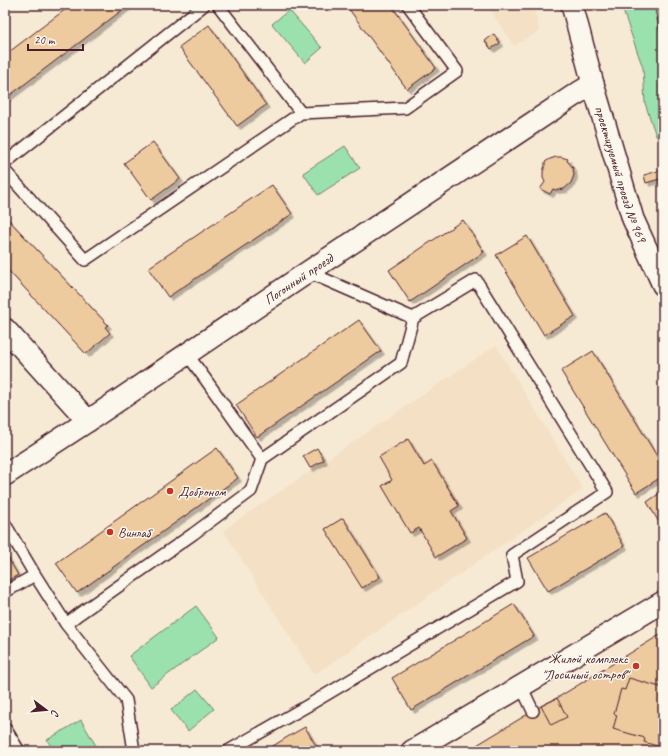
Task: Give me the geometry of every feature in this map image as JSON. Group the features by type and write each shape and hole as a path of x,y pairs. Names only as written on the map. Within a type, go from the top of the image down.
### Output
{"street":[{"name":"проектируемый проезд № 969","path":"572,5 593,84 633,219 663,285"},
{"name":"Погонный проезд","path":"5,475 568,99 593,84"},
{"path":"5,329 88,421"},
{"path":"412,751 663,602"}],"lane":[{"path":"5,163 204,5"},
{"path":"218,5 301,112"},
{"path":"5,171 85,260 301,112 405,108 457,71 408,5"},
{"path":"308,272 413,318"},
{"path":"66,624 251,491 262,459 401,363 413,318 476,280 607,492 512,555 517,581 308,706 228,751"},
{"path":"186,354 262,459"},
{"path":"5,524 66,624 126,700 134,751"},
{"path":"5,592 35,575"},
{"path":"521,686 533,711"},
{"path":"5,728 19,751"}],"shaded area":[{"path":"487,5 533,5 540,31 514,46"},
{"path":"496,345 583,489 314,675 223,530"}],"green space":[{"path":"621,5 654,5 663,44 663,140 656,136 645,103 643,68"},
{"path":"289,10 322,48 305,63 272,24"},
{"path":"345,146 360,168 318,195 303,173"},
{"path":"196,606 219,637 151,687 129,656"},
{"path":"197,689 214,709 188,731 171,710"},
{"path":"81,720 99,751 54,751 47,740"}],"building":[{"path":"71,5 129,5 5,99 5,55"},
{"path":"346,5 391,5 436,68 407,89"},
{"path":"654,5 663,5 663,44"},
{"path":"209,25 266,105 237,126 179,47"},
{"path":"494,34 500,43 491,49 485,41"},
{"path":"153,142 180,179 151,200 124,163"},
{"path":"556,157 568,159 567,161 573,168 574,175 571,183 564,189 553,189 550,194 540,189 545,182 543,172 545,162"},
{"path":"662,170 663,178 646,183 644,175"},
{"path":"272,185 292,214 168,297 148,268"},
{"path":"5,216 108,325 105,327 110,333 86,354 5,267"},
{"path":"463,220 484,252 410,302 389,270"},
{"path":"527,236 575,316 544,335 496,255"},
{"path":"359,320 381,351 257,437 236,405"},
{"path":"593,351 663,466 663,476 636,493 561,371"},
{"path":"408,439 424,466 432,461 459,506 451,511 467,538 436,557 419,528 410,533 382,486 392,480 379,457"},
{"path":"217,448 238,478 77,593 56,563"},
{"path":"317,448 324,460 310,468 303,456"},
{"path":"663,491 663,529 647,502"},
{"path":"605,513 624,546 548,591 528,558"},
{"path":"343,518 380,577 362,588 325,529"},
{"path":"5,553 18,575 5,582"},
{"path":"514,604 534,636 411,710 392,678"},
{"name":"Жилой комплекс \"Лосиный остров\"","path":"663,633 663,751 467,751 541,706 557,698"},
{"path":"629,678 660,687 661,684 663,684 663,748 644,742 645,738 613,729 617,715 614,714 621,689 625,690"},
{"path":"557,698 567,717 551,725 541,706"},
{"path":"305,727 319,751 265,751 289,736"}],"place":[{"name":"Доброном","path":"170,491"},
{"name":"Винлаб","path":"110,532"},
{"name":"Жилой комплекс \"Лосиный остров\"","path":"636,666"}]}
